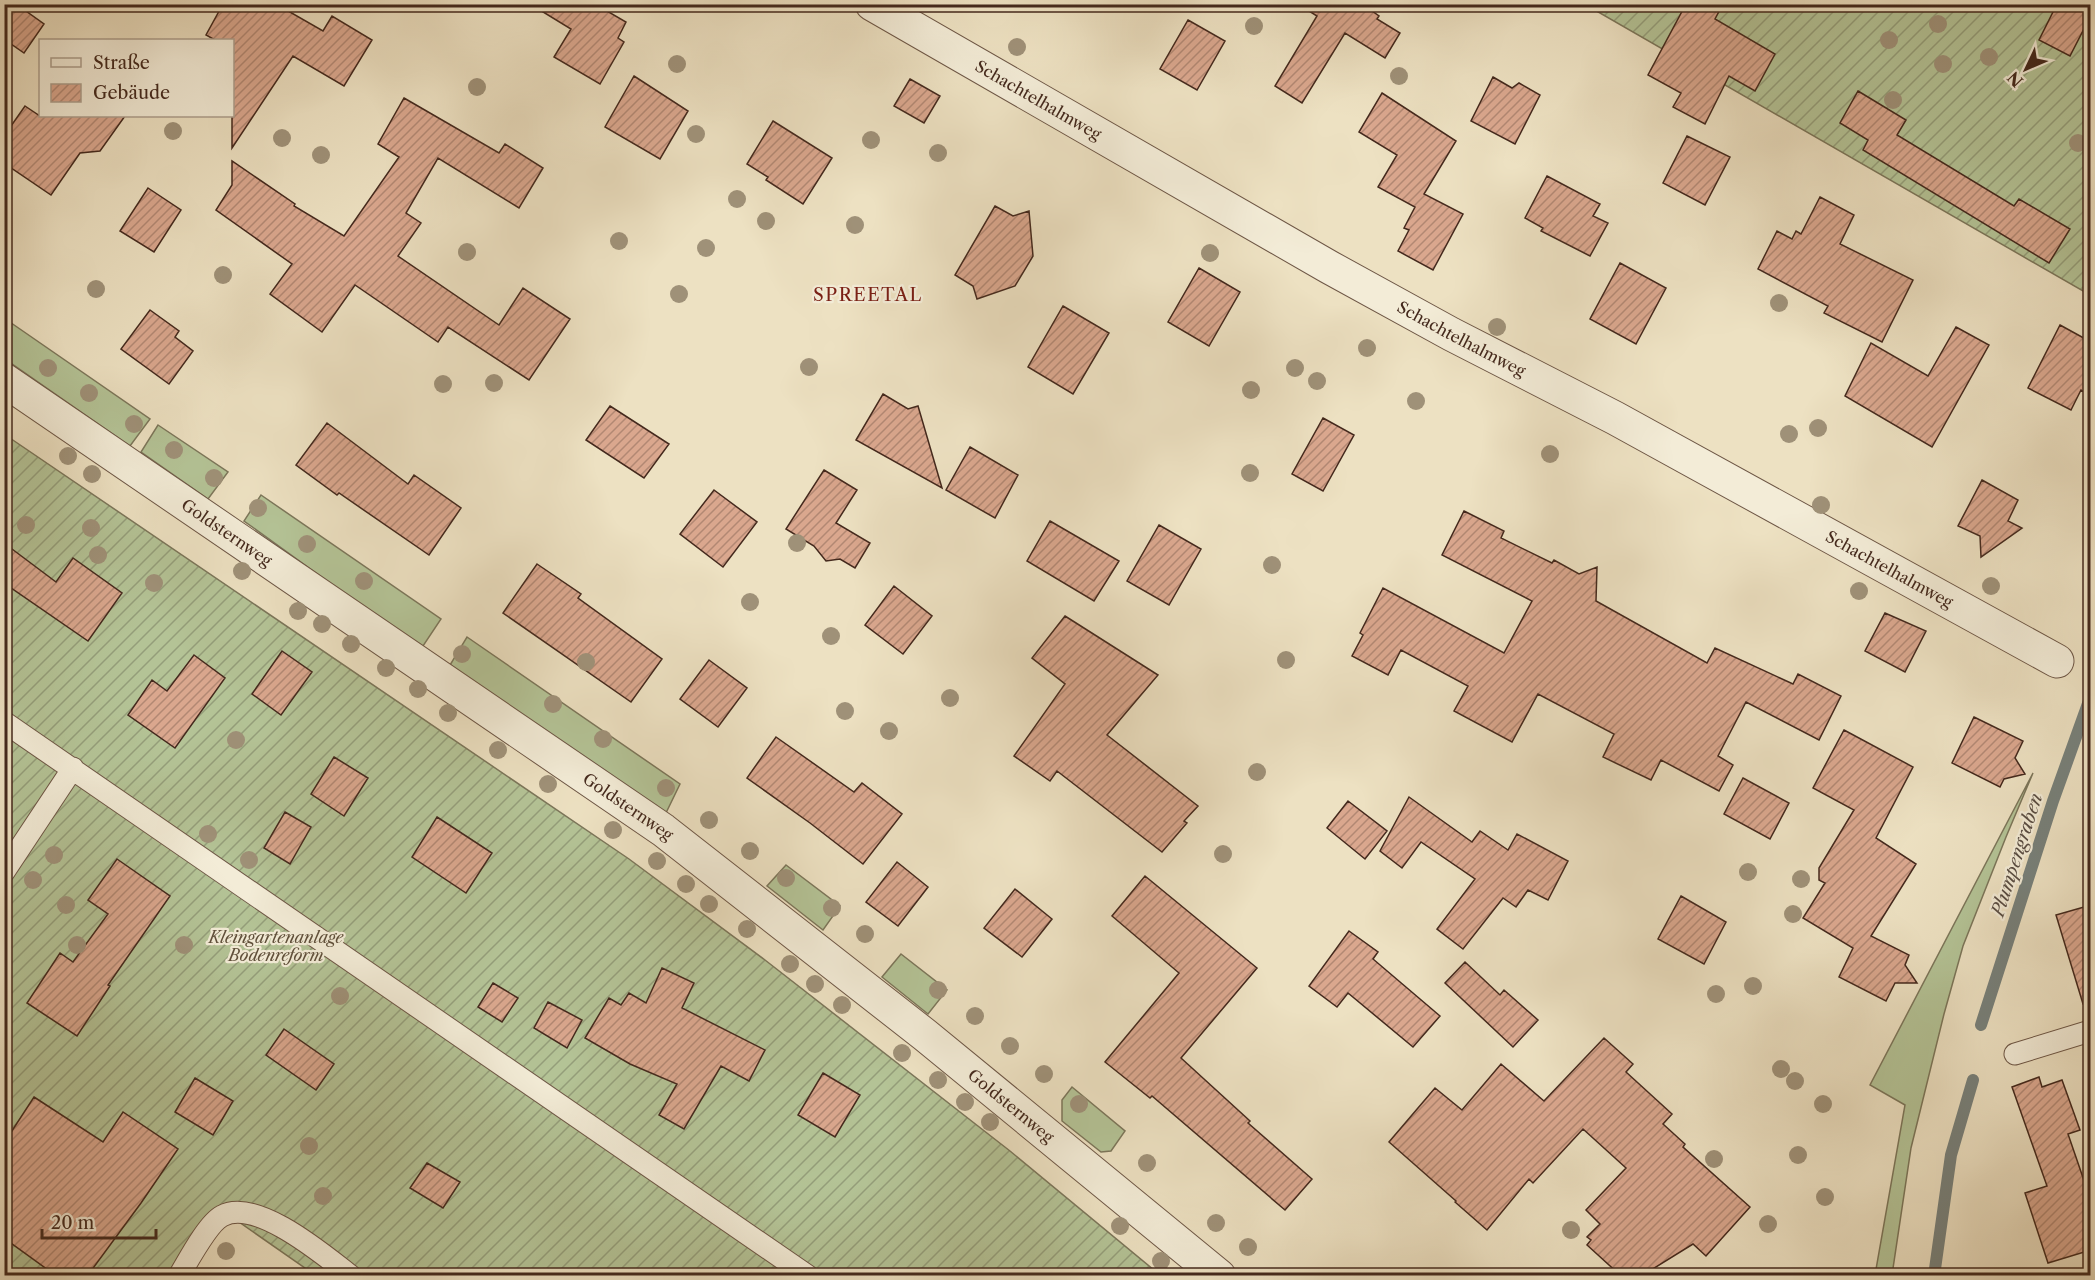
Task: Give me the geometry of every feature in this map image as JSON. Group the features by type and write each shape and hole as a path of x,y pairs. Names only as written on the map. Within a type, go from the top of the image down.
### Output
{"street":[{"name":"Schachtelhalmweg","path":"872,4 1329,267 1451,334 1615,418 2057,661"},
{"name":"Goldsternweg","path":"4,381 663,830 925,1035 1219,1275"}],"lane":[{"path":"4,722 798,1272"},
{"path":"4,872 73,768"},
{"path":"2015,1054 2091,1031"},
{"path":"179,1275 214,1223 231,1212 255,1214 301,1237 351,1275"}],"green space":[{"path":"1586,5 2090,5 2090,295"},
{"path":"4,318 150,419 130,446 5,359"},
{"path":"158,425 228,472 208,499 141,452"},
{"name":"Kleingartenanlage Bodenreform","path":"4,434 629,859 765,960 1010,1151 1160,1275 315,1275 226,1213 183,1275 5,1275"},
{"path":"261,495 441,619 421,649 244,521"},
{"path":"467,637 680,784 665,815 450,665"},
{"path":"2033,773 1963,946 1911,1148 1892,1275 1875,1275 1905,1105 1870,1085"},
{"path":"786,865 840,906 823,930 767,886"},
{"path":"901,954 947,990 928,1014 882,977"},
{"path":"1072,1087 1125,1131 1111,1151 1101,1152 1062,1121 1062,1100"}],"building":[{"path":"4,4 16,4 44,24 24,53 4,39"},
{"path":"223,4 276,4 323,31 332,16 372,40 344,86 293,56 232,148 234,39 213,39 206,35"},
{"path":"530,4 595,4 626,22 618,38 624,42 600,84 554,57 571,29"},
{"path":"1298,4 1362,4 1379,16 1377,19 1400,33 1385,58 1345,33 1302,103 1275,86 1317,16"},
{"path":"1686,4 1723,4 1715,19 1775,54 1755,91 1729,76 1705,124 1673,107 1681,93 1648,75"},
{"path":"2057,4 2071,4 2091,15 2070,56 2039,40"},
{"path":"1188,20 1225,41 1197,90 1160,69"},
{"path":"634,76 688,111 660,159 605,127"},
{"path":"1493,77 1512,88 1519,83 1540,95 1515,144 1471,121"},
{"path":"910,79 940,96 924,123 894,106"},
{"path":"1858,91 1906,120 1897,135 2014,206 2019,199 2070,229 2049,263 1863,150 1868,140 1840,123"},
{"path":"1382,93 1456,141 1424,194 1463,214 1433,270 1398,251 1409,230 1404,228 1415,207 1378,187 1397,155 1359,132"},
{"path":"404,98 499,153 505,144 543,168 519,208 438,158 406,213 421,223 398,256 499,325 523,288 570,319 529,380 448,327 438,342 355,285 322,332 270,294 292,264 216,210 232,185 232,161 295,204 294,206 344,236 399,157 378,144"},
{"path":"25,106 39,117 124,117 100,151 80,153 51,195 4,163 4,136"},
{"path":"773,121 832,158 803,204 766,180 768,177 747,164"},
{"path":"1687,136 1730,157 1705,205 1663,183"},
{"path":"1547,176 1600,204 1593,216 1608,223 1590,256 1541,231 1543,228 1525,218"},
{"path":"148,188 181,210 154,252 120,231"},
{"path":"1820,197 1854,215 1840,244 1913,280 1882,342 1824,313 1828,306 1758,269 1777,231 1792,239 1796,231 1801,234"},
{"path":"995,206 1013,216 1029,211 1033,256 1015,286 977,299 973,286 955,275"},
{"path":"1620,263 1666,288 1636,344 1590,319"},
{"path":"1199,268 1240,292 1209,346 1168,322"},
{"path":"1063,306 1109,333 1073,394 1028,367"},
{"path":"150,310 179,331 175,337 193,351 169,384 121,349"},
{"path":"2060,325 2091,342 2091,396 2081,390 2071,410 2028,388"},
{"path":"1956,327 1989,345 1932,447 1845,396 1871,343 1928,376"},
{"path":"883,394 908,409 918,406 942,488 856,440"},
{"path":"610,406 669,444 644,478 586,440"},
{"path":"1323,418 1354,435 1323,491 1292,474"},
{"path":"327,423 408,484 414,475 461,508 429,555 339,493 337,495 296,465"},
{"path":"970,447 1018,475 995,518 946,490"},
{"path":"824,470 857,490 836,523 870,543 855,568 840,559 826,561 814,546 786,529"},
{"path":"1982,480 2018,500 2008,521 2022,528 1981,557 1980,536 1958,526"},
{"path":"714,490 757,522 723,567 680,534"},
{"path":"1464,511 1504,531 1501,538 1552,563 1554,560 1579,574 1597,567 1596,601 1707,663 1715,648 1793,684 1798,674 1841,696 1819,740 1746,702 1718,756 1733,765 1719,791 1661,760 1651,780 1603,757 1614,734 1538,694 1512,742 1454,711 1468,686 1401,650 1388,675 1352,656 1363,635 1360,633 1383,588 1504,653 1532,601 1442,555"},
{"path":"1050,521 1119,561 1094,601 1027,561"},
{"path":"1159,525 1201,549 1169,605 1127,581"},
{"path":"4,543 56,582 73,558 122,593 88,641 4,583"},
{"path":"537,564 581,594 578,598 662,659 631,702 503,613"},
{"path":"894,586 932,616 903,654 865,625"},
{"path":"1885,613 1926,631 1905,672 1865,651"},
{"path":"1065,616 1158,675 1107,735 1198,806 1184,821 1187,823 1162,852 1057,771 1050,781 1014,756 1065,684 1032,658"},
{"path":"282,651 312,672 281,715 252,694"},
{"path":"194,655 225,678 175,748 128,715 152,680 167,691"},
{"path":"709,660 747,688 718,727 680,699"},
{"path":"1974,717 2023,741 2015,758 2025,774 2004,779 2000,787 1952,763"},
{"path":"1844,730 1913,767 1876,838 1916,864 1871,936 1909,955 1905,965 1917,983 1895,983 1886,1001 1839,977 1853,948 1803,918 1825,883 1819,880 1819,868 1854,810 1813,788"},
{"path":"776,737 854,792 862,783 902,814 863,864 747,778"},
{"path":"334,757 368,778 344,816 311,794"},
{"path":"1743,778 1789,803 1770,839 1724,814"},
{"path":"1409,797 1472,842 1480,831 1508,850 1517,834 1568,861 1548,900 1528,890 1516,907 1503,898 1463,949 1437,929 1475,879 1421,842 1402,868 1380,851"},
{"path":"1348,801 1387,831 1365,859 1327,828"},
{"path":"285,812 311,827 290,864 264,848"},
{"path":"437,817 492,853 466,893 412,857"},
{"path":"117,859 170,896 108,985 110,986 77,1036 27,1003 60,953 73,962 108,914 88,900"},
{"path":"897,862 928,887 898,926 866,902"},
{"path":"1145,876 1257,968 1181,1058 1250,1121 1248,1123 1312,1179 1285,1210 1152,1096 1150,1098 1105,1062 1179,973 1112,916"},
{"path":"1015,889 1052,919 1022,957 984,928"},
{"path":"1681,896 1726,922 1704,964 1658,939"},
{"path":"2091,905 2091,1003 2083,1004 2056,915"},
{"path":"1349,931 1378,952 1373,959 1440,1016 1413,1047 1348,993 1337,1007 1309,986"},
{"path":"1465,962 1500,995 1504,990 1538,1020 1513,1047 1445,983"},
{"path":"662,968 694,983 682,1008 765,1050 749,1081 721,1066 684,1129 659,1115 677,1084 630,1064 585,1038 609,998 621,1005 629,993 646,1003"},
{"path":"493,983 518,998 502,1022 478,1007"},
{"path":"548,1002 582,1020 567,1048 534,1028"},
{"path":"284,1029 334,1064 316,1090 266,1055"},
{"path":"1604,1038 1633,1064 1626,1072 1672,1114 1663,1124 1685,1144 1683,1147 1750,1207 1706,1256 1693,1244 1643,1275 1620,1275 1587,1245 1591,1240 1587,1237 1600,1224 1586,1210 1626,1168 1583,1129 1533,1183 1529,1179 1487,1230 1389,1142 1435,1088 1462,1110 1501,1064 1544,1101"},
{"path":"823,1073 860,1095 835,1137 798,1115"},
{"path":"2039,1077 2042,1087 2062,1080 2080,1130 2068,1134 2091,1201 2091,1250 2048,1263 2025,1193 2047,1186 2012,1087"},
{"path":"195,1078 233,1101 213,1135 175,1112"},
{"path":"34,1097 103,1142 123,1112 178,1149 88,1275 55,1275 4,1238 4,1143"},
{"path":"427,1163 460,1182 443,1208 410,1188"}],"waterway":[{"name":"Plumpengraben","path":"1981,1025 2053,801 2090,698"},
{"name":"Plumpengraben","path":"1934,1276 1951,1155 1973,1080"}],"district":[{"name":"SPREETAL","path":"868,295"}]}
